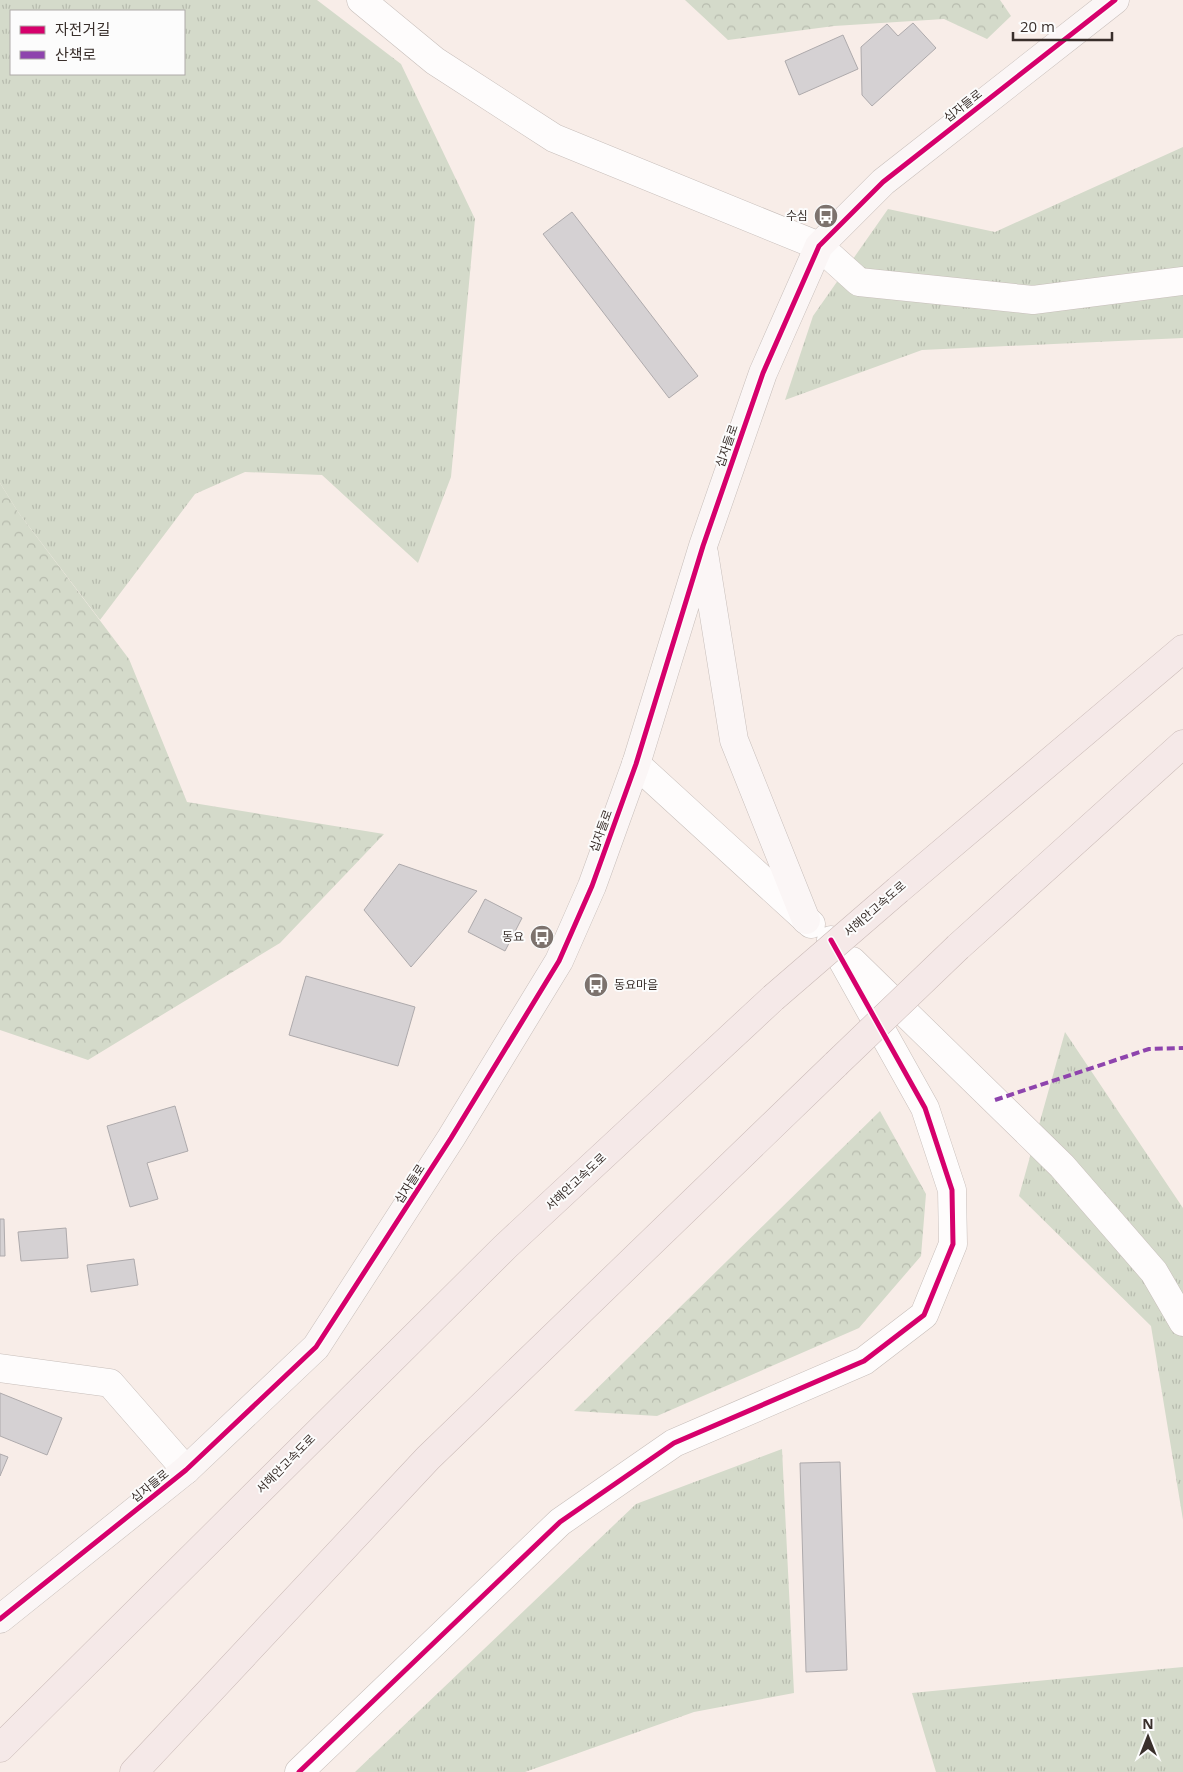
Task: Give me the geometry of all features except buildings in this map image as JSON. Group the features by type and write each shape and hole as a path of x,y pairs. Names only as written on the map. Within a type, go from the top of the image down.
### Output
{"highway":[{"name":"서해안고속도로","path":"0,1748 505,1247 774,998 898,890 1183,649"},
{"path":"134,1772 428,1458 958,947 1183,744"}],"main road":[{"name":"십자들로","path":"0,1619 186,1470 316,1347 451,1138 559,961 592,886 636,764 703,546 763,373 819,246 883,182 1115,0"},
{"path":"703,546 734,740 806,920"}],"street":[{"path":"361,0 435,61 554,138 819,246 859,282 1033,300 1183,281"},
{"path":"636,764 806,920 831,940 1062,1166 1154,1272 1183,1322"},
{"path":"299,1772 560,1522 674,1443 864,1362 924,1315 953,1244 952,1190 925,1108 831,940"},
{"path":"0,1368 110,1383 186,1470"}],"green space":[{"path":"0,0 317,0 401,64 475,219 451,477 418,563 322,475 245,472 195,494 100,620 18,512 0,483"},
{"path":"685,0 1000,0 1011,16 987,39 944,19 834,26 728,40"},
{"path":"1183,147 1183,338 922,350 785,400 813,316 888,209 995,232"},
{"path":"0,483 18,512 129,659 187,802 384,834 280,943 88,1060 0,1030"},
{"path":"1065,1032 1183,1208 1183,1520 1151,1326 1019,1196"},
{"path":"880,1111 926,1194 921,1256 859,1328 657,1416 574,1411"},
{"path":"782,1449 794,1693 694,1712 525,1772 355,1772 636,1504"},
{"path":"1183,1667 1183,1772 936,1772 912,1693"}],"marked path":[{"path":"995,1100 1149,1049 1183,1048"}],"cycle path":[{"path":"0,1619 186,1470 316,1347 451,1138 559,961 592,886 636,764 703,546 763,373 819,246 883,182 1115,0"},
{"path":"299,1772 560,1522 674,1443 864,1361 924,1315 953,1244 952,1190 925,1108 831,940"}],"place":[{"name":"수심","path":"826,216"},
{"name":"동요","path":"542,937"},
{"name":"동요마을","path":"596,985"}]}
